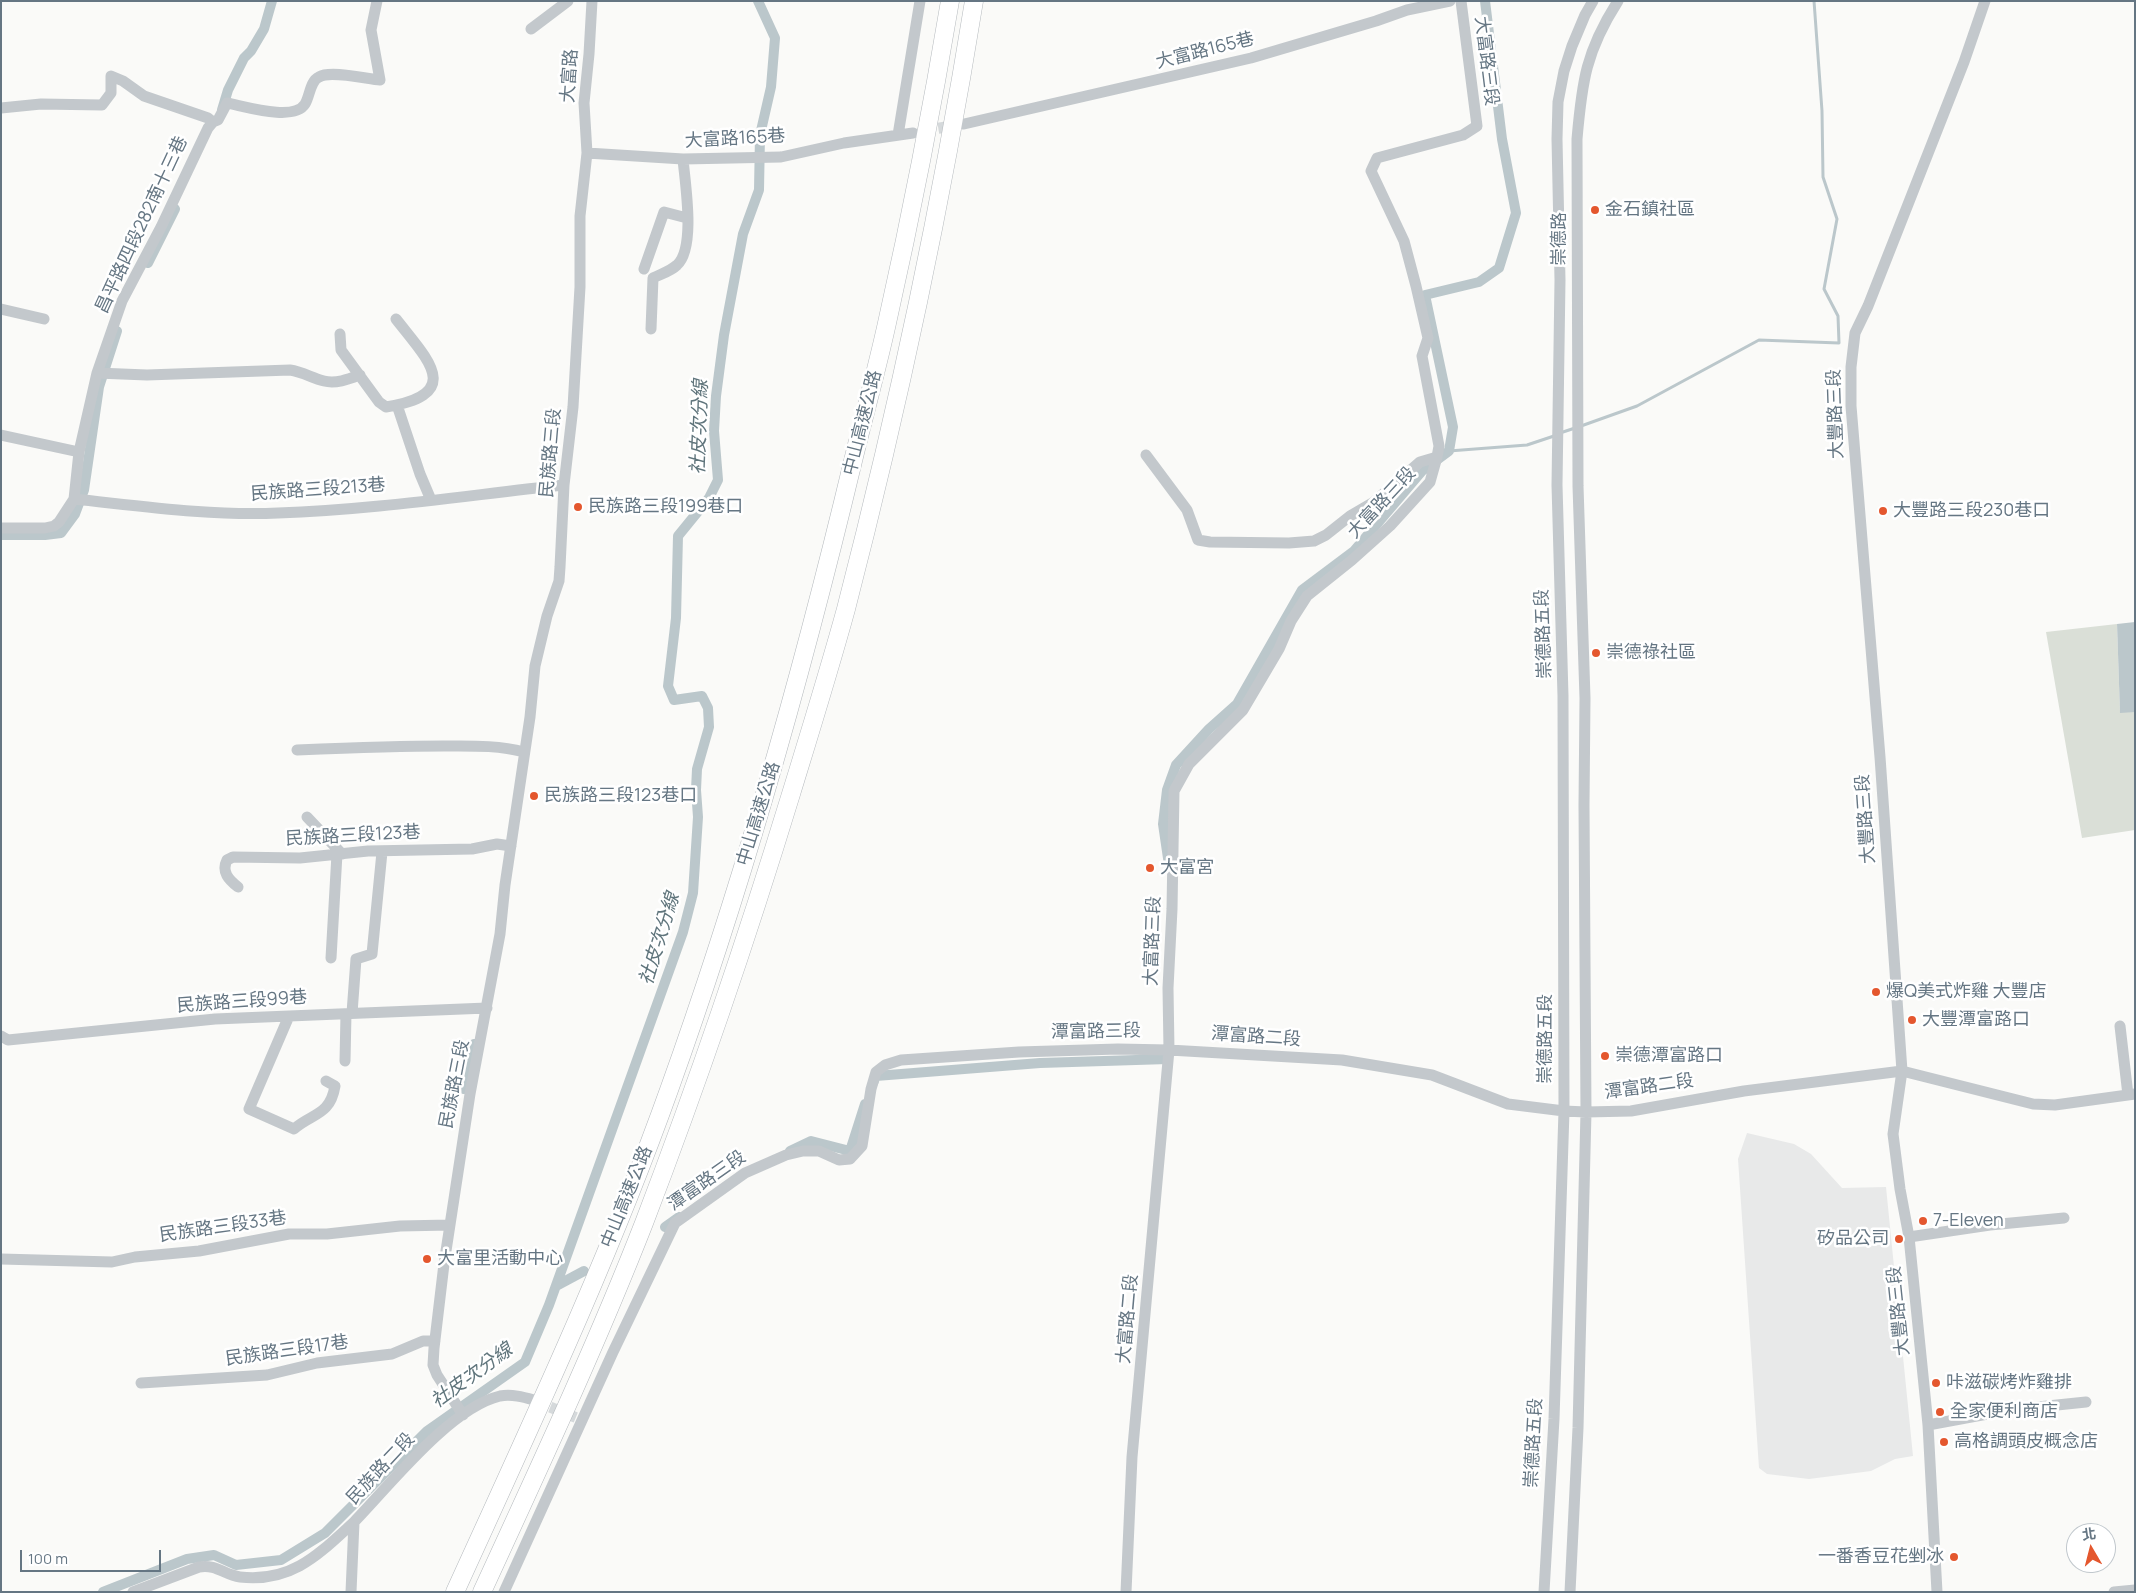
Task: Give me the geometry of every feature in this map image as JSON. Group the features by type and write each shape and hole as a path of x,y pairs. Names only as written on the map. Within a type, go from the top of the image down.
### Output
{"highway":[{"name":"中山高速公路","path":"455,1592 528,1430 627,1200 669,1090 772,775 827,571 886,326 934,92 950,1"},
{"name":"中山高速公路","path":"482,1592 553,1438 643,1225 722,1008 774,848 844,614 876,490 951,143 974,1"}],"street":[{"path":"213,122 218,120 227,103 275,114 300,109 305,105 316,79 321,75 339,75 380,80 371,30 377,1"},
{"path":"531,29 568,1"},
{"name":"大富路","path":"587,153 584,103 592,1"},
{"path":"898,135 920,1"},
{"name":"大富路165巷","path":"964,124 1251,58 1407,10 1450,1"},
{"name":"大富路三段","path":"1169,1050 1168,988 1172,909 1174,791 1189,764 1243,710 1279,649 1292,621 1307,596 1390,526 1430,482 1437,457 1438,446 1422,356 1428,338 1416,286 1404,241 1371,171 1377,158 1463,135 1477,126 1461,1"},
{"name":"崇德路","path":"1557,485 1560,280 1558,102 1564,71 1572,46 1593,1"},
{"name":"崇德路","path":"1586,1112 1585,698 1578,486 1577,138 1583,82 1590,53 1600,29 1618,1"},
{"name":"大豐路三段","path":"1937,1592 1928,1425 1909,1237 1900,1189 1894,1134 1902,1071 1880,757 1851,415 1851,367 1855,333 1868,306 1964,62 1985,1"},
{"name":"昌平路四段282南十三巷","path":"1,108 41,104 102,105 111,93 111,76 123,81 144,96 208,118 213,122 208,128 161,227 122,301 98,373 78,452 74,499 59,522 54,526 45,528 1,528"},
{"name":"大富路165巷","path":"587,153 683,159 781,157 844,143 912,133"},
{"name":"民族路三段","path":"460,1410 437,1375 433,1365 435,1341 470,1094 500,934 504,886 512,846 535,666 547,616 559,581 564,485 573,407 580,287 580,216 587,153"},
{"path":"651,329 653,278 678,264 687,246 683,159"},
{"path":"644,269 664,212 686,218"},
{"path":"1,308 44,318"},
{"path":"340,334 341,350 379,402 386,407 397,405 423,396 433,386 434,378 431,367 396,319"},
{"path":"98,373 147,375 290,370 300,371 326,382 345,380 360,375"},
{"path":"397,405 420,474 431,500"},
{"path":"1,435 78,452"},
{"path":"1146,455 1187,510 1198,540 1210,542 1289,543 1314,541 1326,535 1350,516 1374,502 1420,462 1437,457"},
{"name":"民族路三段213巷","path":"74,499 172,509 277,513 431,500 564,485"},
{"name":"崇德路五段","path":"1544,1592 1554,1419 1564,1112 1563,696 1557,485"},
{"path":"297,750 393,746 478,746 506,748 524,752"},
{"path":"307,817 340,854 331,958"},
{"name":"民族路三段123巷","path":"238,887 228,877 225,867 227,860 233,857 300,858 368,851 472,849 497,844 512,846"},
{"path":"345,1062 356,959 372,954 382,852"},
{"name":"民族路三段99巷","path":"1,1036 8,1040 215,1019 487,1008"},
{"path":"289,1016 249,1109 294,1129 302,1122 316,1116 327,1108 335,1086 326,1081"},
{"path":"2120,1026 2131,1095"},
{"name":"潭富路三段","path":"504,1592 582,1420 675,1223 745,1173 786,1155 803,1151 819,1151 838,1160 850,1159 862,1146 872,1084 876,1072 884,1065 902,1060 1071,1049 1169,1050"},
{"name":"潭富路二段","path":"1169,1050 1342,1060 1432,1075 1508,1104 1564,1112 1631,1111 1744,1091 1902,1071 2033,1104 2055,1105 2131,1095"},
{"name":"大富路二段","path":"1126,1592 1132,1457 1169,1050"},
{"path":"1570,1592 1578,1428 1586,1112"},
{"path":"1909,1237 1990,1225 2064,1218"},
{"name":"民族路三段33巷","path":"1,1259 112,1262 135,1256 199,1251 289,1234 327,1234 400,1226 450,1225"},
{"name":"民族路三段17巷","path":"141,1384 267,1375 317,1363 392,1354 423,1341 435,1341"},
{"path":"460,1410 500,1396 515,1395 534,1400"},
{"path":"1928,1425 2009,1410 2086,1402"},
{"name":"民族路二段","path":"351,1592 354,1522 460,1410"},
{"path":"134,1592 199,1567 209,1566 232,1576 250,1578 270,1576 294,1570 316,1557 354,1522"},
{"path":"2114,1592 2135,1590"}],"shaded area":[{"path":"2135,622 2135,712 2120,713 2117,624"},
{"path":"2117,624 2120,712 2135,712 2135,830 2082,838 2046,632"},
{"path":"1747,1133 1794,1144 1811,1154 1842,1188 1886,1187 1913,1456 1895,1459 1871,1471 1809,1479 1767,1474 1759,1468 1738,1159"}],"waterway":[{"path":"222,110 228,90 244,58 251,51 264,29 272,1"},
{"name":"社皮次分線","path":"103,1592 187,1559 214,1555 236,1565 281,1560 325,1533 427,1431 525,1362 549,1305 683,932 693,893 698,817 697,769 709,727 708,708 702,696 674,700 668,686 676,618 678,536 709,498 718,480 714,431 716,396 724,335 743,234 759,190 760,135 771,87 775,38 758,1"},
{"path":"1169,865 1163,824 1167,790 1176,765 1209,729 1237,704 1302,590 1354,551 1422,471 1449,451 1453,427 1425,295 1479,282 1499,268 1516,213 1502,139 1485,1"},
{"path":"1581,426 1637,406 1759,340 1839,343 1838,316 1824,289 1837,219 1823,177 1822,111 1814,1"},
{"path":"148,263 175,209"},
{"path":"1,535 61,533 75,514 84,490 99,387 117,331"},
{"path":"1560,433 1575,428"},
{"path":"1449,451 1527,445 1554,436"},
{"path":"464,1089 474,1044"},
{"path":"873,1083 876,1076 1040,1063 1168,1059 1168,1052"},
{"path":"790,1151 811,1141 850,1151 865,1104"},
{"path":"665,1227 679,1217"},
{"path":"556,1286 584,1271"}],"tunnel":[{"path":"922,131 958,125"},
{"path":"535,1401 582,1420"}],"place":[{"name":"金石鎮社區","path":"1595,210"},
{"name":"民族路三段199巷口","path":"578,507"},
{"name":"大豐路三段230巷口","path":"1883,511"},
{"name":"崇德祿社區","path":"1596,653"},
{"name":"民族路三段123巷口","path":"534,796"},
{"name":"大富宮","path":"1150,868"},
{"name":"爆Q美式炸雞 大豐店","path":"1876,992"},
{"name":"大豐潭富路口","path":"1912,1020"},
{"name":"崇德潭富路口","path":"1605,1056"},
{"name":"7-Eleven","path":"1923,1221"},
{"name":"矽品公司","path":"1899,1239"},
{"name":"大富里活動中心","path":"427,1259"},
{"name":"咔滋碳烤炸雞排","path":"1936,1383"},
{"name":"全家便利商店","path":"1940,1412"},
{"name":"高格調頭皮概念店","path":"1944,1442"},
{"name":"一番香豆花剉冰","path":"1954,1557"}]}
